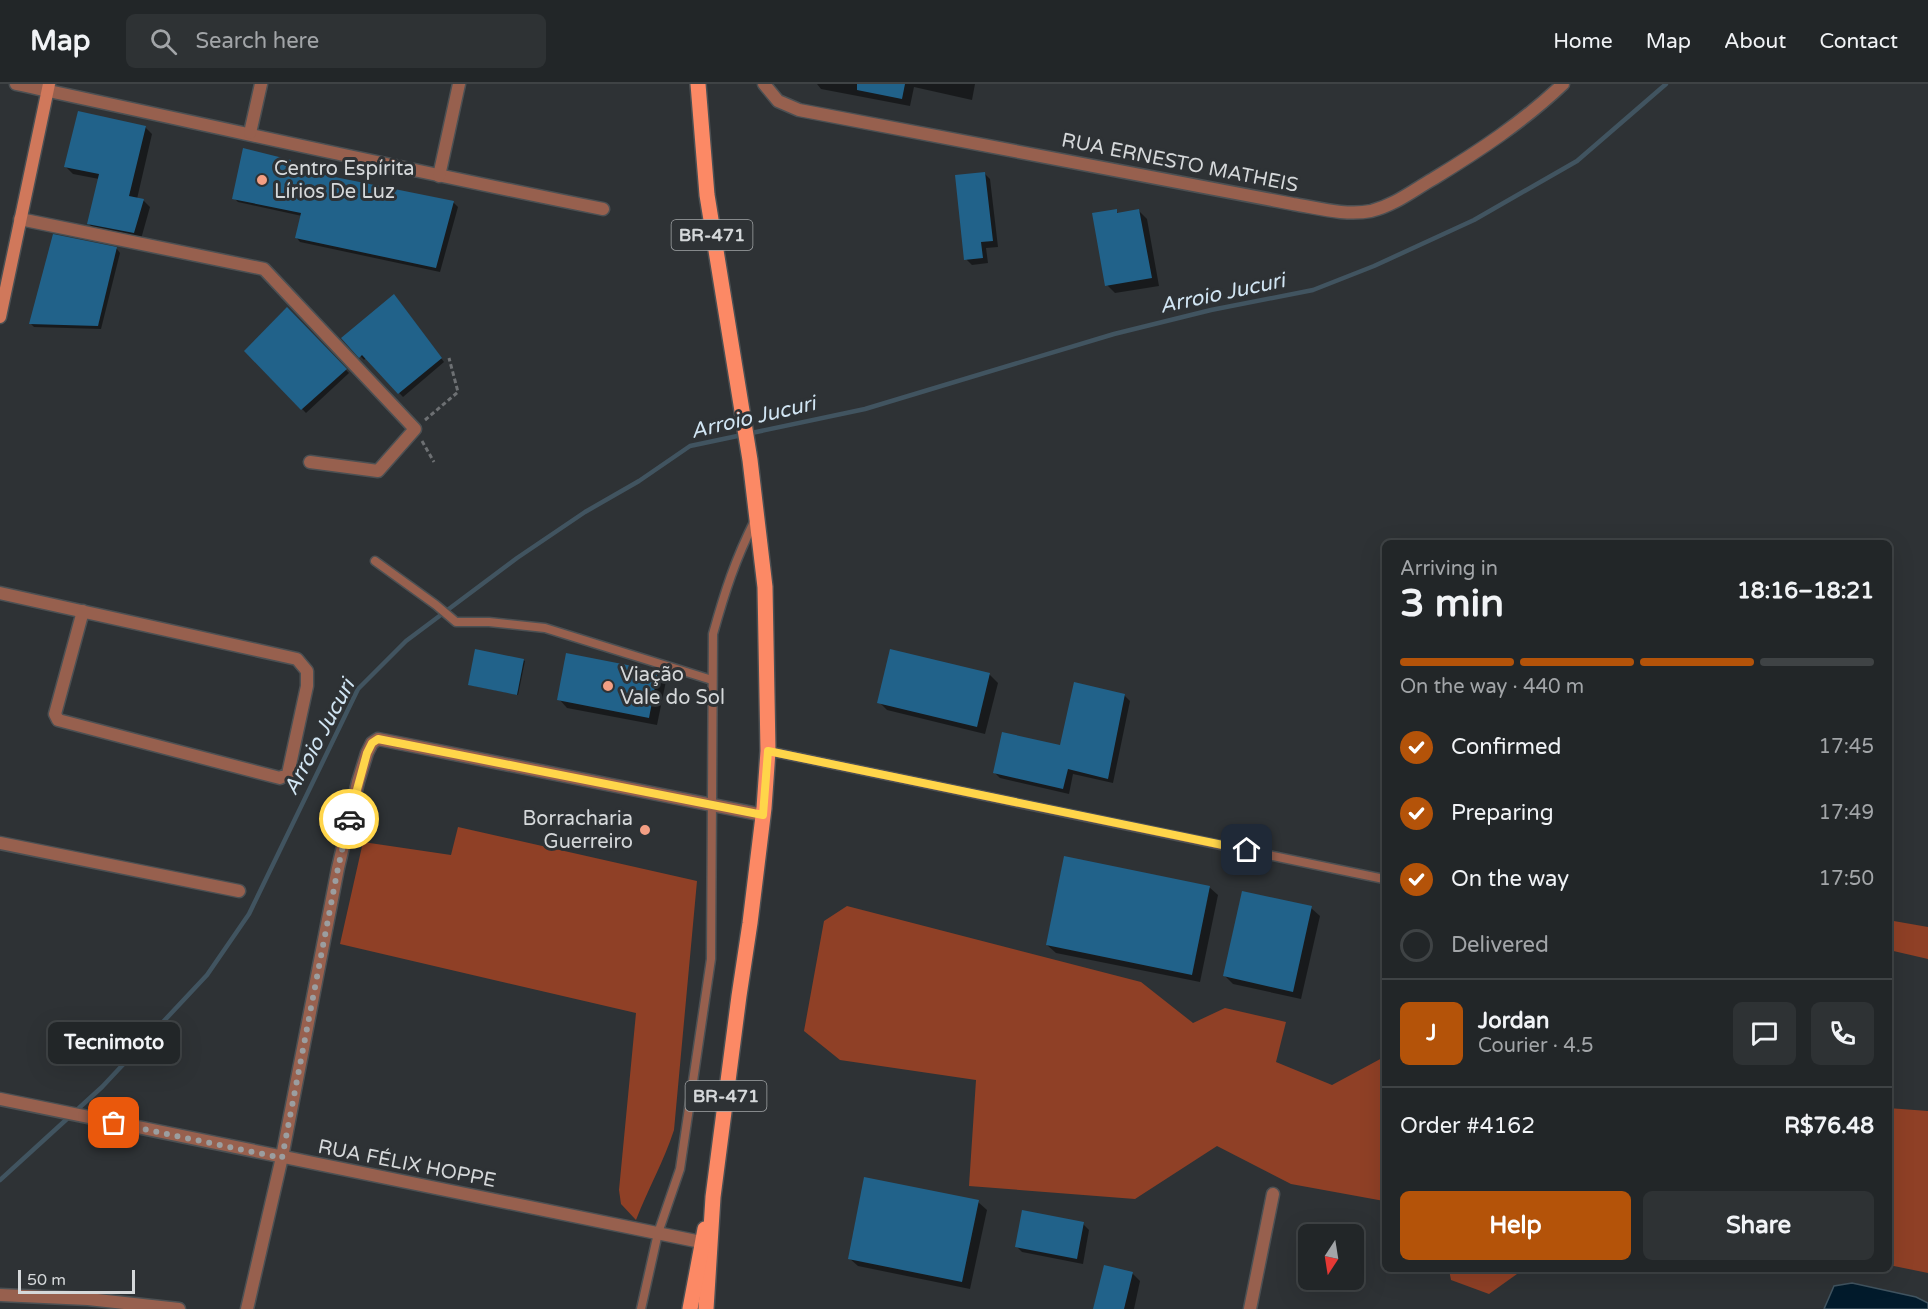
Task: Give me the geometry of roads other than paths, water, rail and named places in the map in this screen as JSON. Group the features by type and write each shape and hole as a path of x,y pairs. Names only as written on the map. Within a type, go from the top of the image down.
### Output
{"main road":[{"name":"BR-471","path":"698,84 707,195 750,460 765,587 768,751 763,815 713,1197 706,1309"},
{"path":"0,317 48,87"},
{"name":"BR-471","path":"690,1309 701,1242 713,1197"},
{"path":"684,1309 699,1259"}],"street":[{"path":"16,84 48,87 439,177 603,208"},
{"path":"250,133 261,84"},
{"path":"439,177 459,84"},
{"name":"RUA ERNESTO MATHEIS","path":"764,84 778,101 799,110 1293,204 1353,212 1384,207 1410,194 1496,140 1563,84"},
{"path":"21,219 264,270 415,429 378,471 310,462"},
{"path":"0,594 83,611 297,659 308,671 307,686 288,774 280,778 58,720 55,714 83,611"},
{"path":"247,1309 282,1158 338,868 357,782 372,743 378,739 763,815"},
{"path":"0,843 239,891"},
{"name":"RUA FÉLIX HOPPE","path":"0,1099 701,1242"},
{"path":"1250,1309 1273,1194"},
{"path":"0,1295 88,1299 179,1309"}],"lane":[{"path":"641,1309 658,1233 680,1169 711,959 713,634 737,557 757,517"},
{"path":"375,561 456,622 489,622 545,628 712,680"},
{"path":"768,751 1382,879"}],"water":[{"path":"1852,1283 1916,1297 1928,1303 1928,1309 1824,1309 1834,1286"}],"waterway":[{"name":"Arroio Jucuri","path":"0,1180 102,1087 207,975 249,914 358,689 406,641 517,558 585,512 639,481 690,446 865,409 1114,334 1211,310 1313,290 1374,266 1474,220 1577,161 1666,84"}],"place":[{"name":"Centro Espírita Lírios De Luz","path":"262,180"},
{"name":"Viação Vale do Sol","path":"608,686"},
{"name":"Borracharia Guerreiro","path":"645,830"},
{"name":"Tecnimoto","path":"114,1123"}]}
